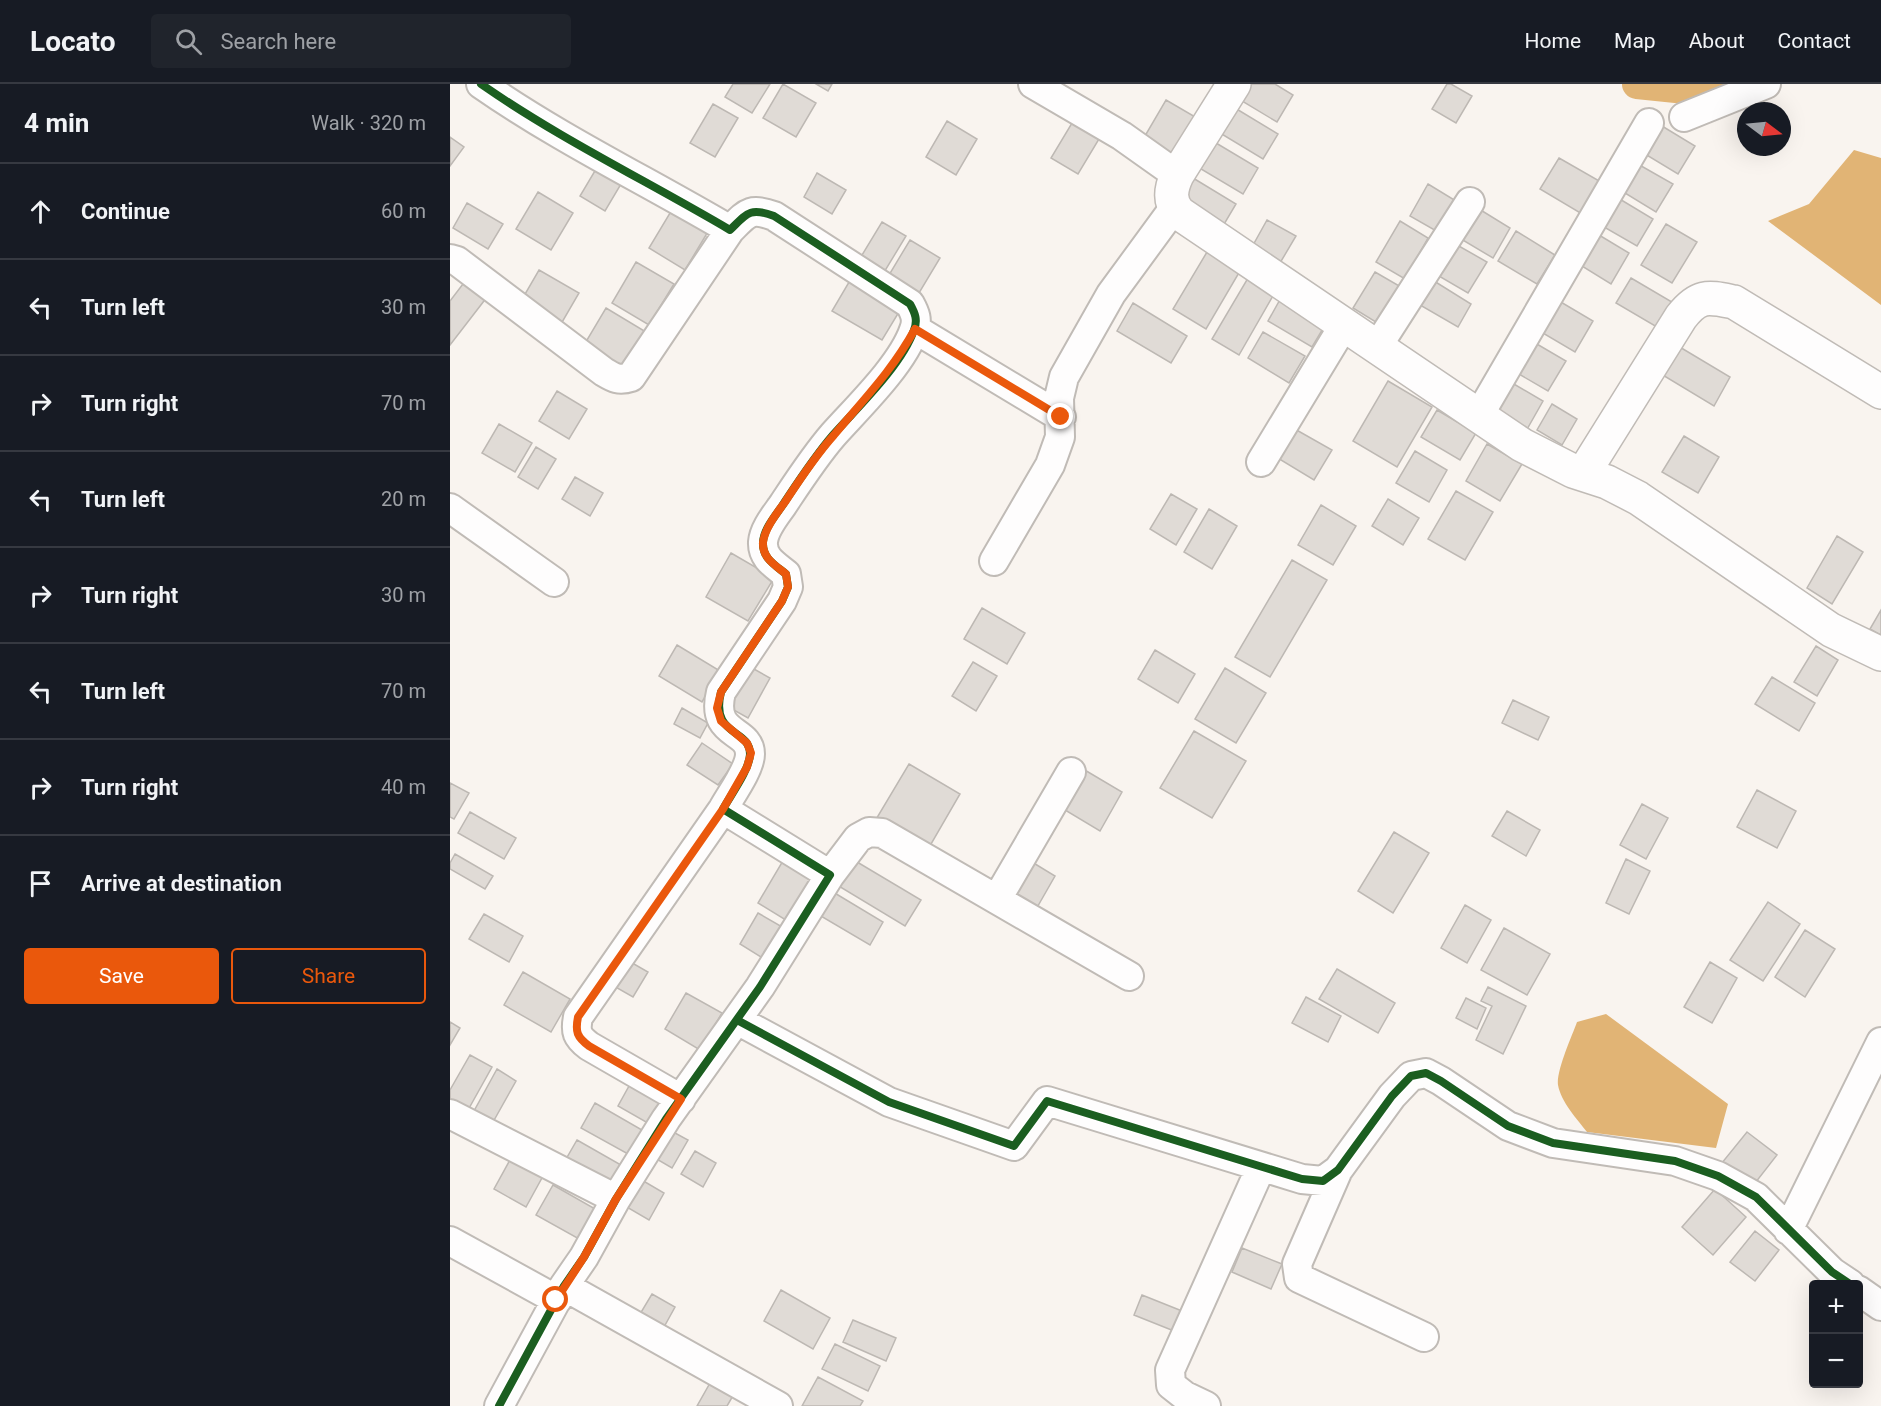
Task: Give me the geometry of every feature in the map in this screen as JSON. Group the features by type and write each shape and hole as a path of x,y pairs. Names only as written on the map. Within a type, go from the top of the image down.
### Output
{"street":[{"path":"481,84 591,153 649,183 730,230"},
{"path":"1033,84 1122,136 1177,175"},
{"path":"1234,84 1172,186 1171,199 1174,208 1179,213 1522,445 1638,498 1831,630 1881,654"},
{"path":"1684,117 1766,84"},
{"path":"1478,417 1650,123"},
{"path":"1377,347 1470,202"},
{"path":"994,561 1050,465 1060,437 1059,398 1064,377 1075,355 1111,294 1174,208"},
{"path":"450,259 457,261 604,372 622,380 631,377 730,230 748,212 759,210 774,216 910,304 916,316 915,329 899,358 868,397 832,436 769,525 763,542 766,558 786,574 788,587 782,601 721,692 717,708 721,721 747,743 751,753 747,767 723,809 578,1017 576,1029 578,1038 681,1099"},
{"path":"1583,474 1682,317 1693,303 1710,297 1734,302 1881,392"},
{"path":"1261,462 1344,325"},
{"path":"915,329 1061,417"},
{"path":"450,508 554,582"},
{"path":"997,899 1071,772"},
{"path":"723,809 830,875"},
{"path":"502,1405 560,1293 584,1257 616,1199 681,1099 737,1020 830,875 858,838 869,832 882,833 1129,976"},
{"path":"737,1020 889,1102 1014,1146 1047,1101 1302,1179 1323,1181 1338,1170"},
{"path":"1788,1230 1881,1042"},
{"path":"1424,1337 1299,1278 1297,1264 1338,1170 1392,1096 1411,1076 1426,1073 1508,1126 1553,1143 1675,1161 1718,1176 1756,1197 1832,1272 1844,1280"},
{"path":"450,1114 508,1146 616,1199"},
{"path":"1206,1406 1185,1396 1171,1385 1170,1370 1261,1167"},
{"path":"450,1241 560,1293 778,1406"},
{"path":"1863,1293 1881,1306"}],"shaded area":[{"path":"1854,150 1881,158 1881,305 1768,221 1809,204"},
{"path":"1606,1014 1728,1104 1716,1148 1587,1132 1562,1098 1558,1079 1577,1022"}],"building":[{"path":"733,84 770,84 752,113 725,97"},
{"path":"783,84 816,103 796,137 763,118"},
{"path":"816,84 832,84 828,91"},
{"path":"1245,84 1275,84 1293,95 1277,122 1237,98"},
{"path":"1447,84 1472,96 1456,123 1432,109"},
{"path":"1166,100 1197,118 1173,159 1142,141"},
{"path":"713,104 738,118 715,157 690,143"},
{"path":"1230,105 1278,134 1263,159 1215,130"},
{"path":"947,121 977,139 956,175 926,157"},
{"path":"1072,123 1099,139 1078,174 1051,158"},
{"path":"1657,123 1695,146 1678,174 1640,151"},
{"path":"450,137 464,147 450,166"},
{"path":"1211,140 1258,168 1243,194 1196,166"},
{"path":"1559,158 1601,182 1582,214 1540,189"},
{"path":"1636,163 1673,184 1656,212 1620,190"},
{"path":"599,164 624,179 605,211 580,196"},
{"path":"817,173 846,190 832,214 804,197"},
{"path":"1193,178 1236,204 1223,226 1180,200"},
{"path":"1428,184 1456,201 1438,232 1410,216"},
{"path":"538,192 573,213 551,250 516,229"},
{"path":"1613,195 1653,219 1637,246 1597,223"},
{"path":"467,203 503,224 488,249 453,228"},
{"path":"673,208 709,230 685,270 649,248"},
{"path":"1479,209 1510,228 1493,258 1461,239"},
{"path":"1267,220 1296,236 1280,263 1252,247"},
{"path":"1400,221 1428,238 1405,279 1376,262"},
{"path":"882,222 906,236 883,274 859,260"},
{"path":"1666,224 1697,242 1672,283 1641,265"},
{"path":"1516,231 1555,255 1537,284 1498,261"},
{"path":"1594,232 1629,253 1611,284 1577,263"},
{"path":"910,240 940,258 916,298 886,280"},
{"path":"1450,241 1487,262 1468,293 1432,272"},
{"path":"1207,252 1240,271 1206,329 1173,309"},
{"path":"636,262 674,284 649,325 612,303"},
{"path":"539,270 579,293 561,324 521,301"},
{"path":"1375,272 1401,287 1379,324 1353,308"},
{"path":"852,277 902,307 882,340 832,311"},
{"path":"1248,278 1274,294 1239,355 1212,339"},
{"path":"1631,278 1677,305 1662,330 1616,303"},
{"path":"466,280 487,297 450,345 450,301"},
{"path":"1434,281 1471,304 1458,327 1420,305"},
{"path":"1282,296 1327,322 1312,347 1268,321"},
{"path":"1554,298 1593,321 1575,352 1536,329"},
{"path":"1133,303 1187,336 1171,363 1117,331"},
{"path":"606,308 646,332 624,369 584,345"},
{"path":"1263,332 1305,356 1289,383 1248,358"},
{"path":"1530,340 1566,361 1548,391 1512,370"},
{"path":"1673,343 1730,377 1714,406 1656,371"},
{"path":"1507,380 1543,401 1526,431 1490,409"},
{"path":"1388,381 1432,407 1397,467 1353,441"},
{"path":"557,391 587,409 569,439 539,421"},
{"path":"1552,404 1577,419 1562,445 1537,430"},
{"path":"1437,410 1476,433 1460,460 1421,437"},
{"path":"499,424 532,443 515,472 482,453"},
{"path":"1293,428 1332,450 1314,480 1276,457"},
{"path":"1684,436 1719,457 1698,493 1662,472"},
{"path":"1487,444 1522,464 1500,501 1466,481"},
{"path":"536,447 556,459 538,489 518,477"},
{"path":"1415,451 1447,470 1429,502 1396,483"},
{"path":"575,477 603,493 590,516 562,499"},
{"path":"1456,491 1493,512 1465,560 1428,539"},
{"path":"1171,494 1197,509 1176,545 1150,529"},
{"path":"1388,499 1419,518 1403,545 1372,526"},
{"path":"1321,505 1356,526 1333,565 1298,545"},
{"path":"1209,509 1237,526 1212,569 1184,552"},
{"path":"1837,536 1863,552 1832,604 1807,588"},
{"path":"731,553 774,578 748,621 706,597"},
{"path":"1292,560 1327,580 1270,677 1235,657"},
{"path":"982,608 1025,633 1007,664 964,639"},
{"path":"1881,610 1881,635 1870,629"},
{"path":"677,645 720,671 702,702 659,676"},
{"path":"1816,646 1838,660 1817,696 1794,682"},
{"path":"1155,650 1195,674 1178,703 1138,679"},
{"path":"973,662 997,676 976,711 952,696"},
{"path":"745,664 770,678 748,718 723,704"},
{"path":"1225,668 1266,693 1236,743 1195,719"},
{"path":"1772,677 1815,703 1799,731 1755,704"},
{"path":"1513,700 1549,717 1538,740 1502,723"},
{"path":"682,708 708,723 700,738 674,724"},
{"path":"1194,731 1246,761 1212,818 1160,788"},
{"path":"702,743 733,764 718,785 687,765"},
{"path":"909,764 960,794 927,851 875,821"},
{"path":"1083,769 1122,792 1100,831 1060,807"},
{"path":"450,783 469,793 454,819 450,817"},
{"path":"1757,790 1796,811 1777,848 1737,827"},
{"path":"1642,804 1668,818 1646,859 1620,845"},
{"path":"1507,811 1540,830 1526,856 1492,836"},
{"path":"470,812 516,838 504,859 458,833"},
{"path":"1394,832 1429,853 1393,913 1358,891"},
{"path":"455,854 493,876 485,889 450,869 450,863"},
{"path":"847,856 921,900 905,926 832,882"},
{"path":"784,859 816,878 789,922 758,903"},
{"path":"1027,859 1055,876 1035,911 1007,894"},
{"path":"1626,859 1650,871 1629,914 1606,903"},
{"path":"828,889 883,922 870,945 814,912"},
{"path":"1768,902 1800,924 1763,981 1730,960"},
{"path":"1465,905 1491,920 1467,963 1441,948"},
{"path":"758,913 784,928 766,960 740,944"},
{"path":"484,914 523,936 509,962 469,939"},
{"path":"1504,928 1550,954 1527,995 1481,970"},
{"path":"1805,930 1835,949 1805,997 1775,977"},
{"path":"627,960 648,972 633,997 612,985"},
{"path":"1710,962 1737,978 1712,1023 1684,1007"},
{"path":"1337,969 1395,1003 1378,1033 1319,999"},
{"path":"523,972 570,999 551,1032 504,1005"},
{"path":"1488,987 1526,1006 1503,1054 1476,1040 1492,1006 1481,1001"},
{"path":"686,993 722,1013 700,1050 665,1029"},
{"path":"1306,997 1341,1016 1328,1042 1292,1023"},
{"path":"1466,998 1486,1008 1477,1029 1456,1018"},
{"path":"450,1022 460,1028 450,1045"},
{"path":"470,1055 492,1067 468,1110 450,1100 450,1090"},
{"path":"497,1069 516,1081 493,1122 474,1111"},
{"path":"634,1077 669,1097 653,1126 618,1106"},
{"path":"595,1103 642,1130 628,1154 581,1128"},
{"path":"664,1127 688,1140 672,1168 648,1154"},
{"path":"1747,1132 1777,1155 1752,1187 1721,1164"},
{"path":"577,1140 621,1165 606,1191 562,1166"},
{"path":"695,1151 716,1163 703,1187 681,1174"},
{"path":"511,1158 543,1176 526,1207 494,1189"},
{"path":"640,1179 664,1193 649,1220 625,1206"},
{"path":"553,1185 604,1214 588,1244 536,1215"},
{"path":"1715,1189 1746,1217 1713,1255 1682,1227"},
{"path":"1755,1231 1779,1250 1755,1281 1730,1262"},
{"path":"1242,1248 1282,1264 1271,1289 1232,1272"},
{"path":"781,1290 830,1318 813,1349 764,1321"},
{"path":"652,1294 675,1307 664,1327 640,1314"},
{"path":"1142,1295 1182,1311 1174,1331 1134,1315"},
{"path":"853,1320 896,1338 886,1361 843,1342"},
{"path":"835,1344 880,1366 868,1391 822,1369"},
{"path":"714,1376 737,1389 727,1406 697,1406"},
{"path":"818,1377 863,1401 860,1406 802,1406"}],"waterway":[{"path":"1637,84 1676,88 1711,84"}],"cycle path":[{"path":"481,84 573,141 730,230 749,213 759,212 774,216 910,304 916,320 908,343 890,371 819,452 773,518 764,537 763,548 770,561 786,574 788,587 782,601 721,692 719,707 721,717 725,725 744,740 750,754 743,775 723,809 830,875 760,987 666,1119 616,1199 584,1257 564,1286 499,1406"},
{"path":"737,1020 889,1102 1014,1146 1047,1101 1302,1179 1323,1181 1338,1170 1392,1096 1411,1076 1426,1073 1508,1126 1553,1143 1675,1161 1718,1176 1756,1197 1832,1272 1844,1280"}],"route":[{"path":"556,1300 584,1257 616,1199 681,1099 589,1046 578,1038 576,1029 578,1017 723,809 747,767 751,753 747,743 721,721 717,708 721,692 782,601 788,587 786,574 766,558 763,542 769,525 832,436 868,397 899,358 915,329 1061,417"}]}
